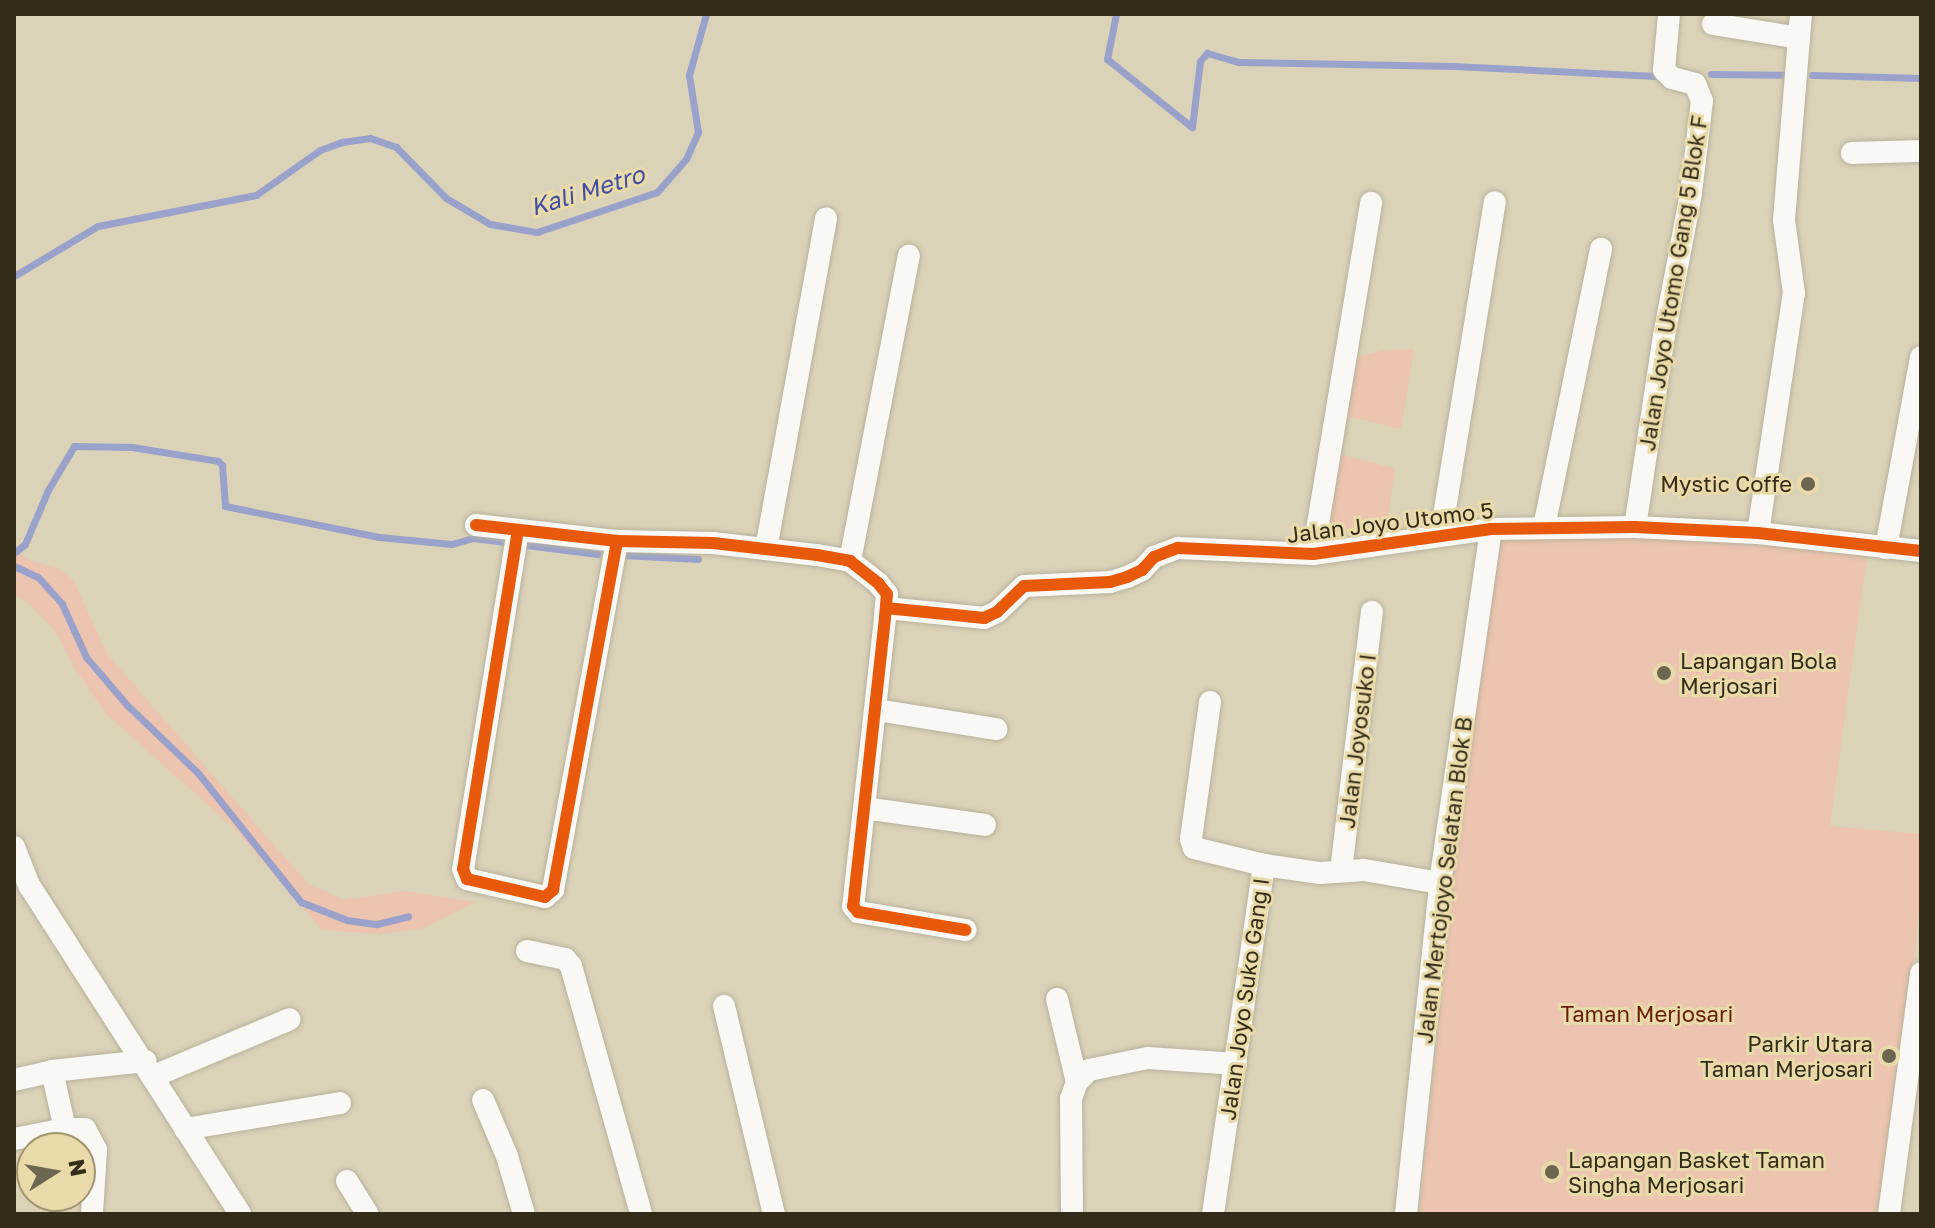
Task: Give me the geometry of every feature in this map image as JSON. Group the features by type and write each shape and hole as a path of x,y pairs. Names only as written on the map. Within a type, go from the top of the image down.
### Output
{"street":[{"name":"Jalan Joyo Utomo Gang 5 Blok F","path":"1635,527 1664,336 1691,193 1702,101 1695,84 1672,78 1664,70 1669,14"},
{"path":"1758,533 1794,293 1784,220 1801,14"},
{"path":"1713,24 1799,38"},
{"path":"1852,153 1921,151"},
{"path":"1441,534 1495,202"},
{"path":"1313,554 1371,203"},
{"path":"766,549 826,218"},
{"path":"1544,527 1601,249"},
{"path":"850,561 909,256"},
{"path":"1886,548 1913,442 1921,357"},
{"path":"476,525 617,541 665,541 766,549 850,561 887,594 877,710 852,900 854,910 965,930"},
{"name":"Jalan Joyo Utomo 5","path":"886,608 984,618 997,612 1024,586 1110,582 1142,570 1154,557 1178,548 1203,552 1313,554 1441,534 1490,538 1544,527 1635,527 1758,533 1921,551"},
{"path":"518,530 463,869 467,879 545,897 553,890 617,541"},
{"name":"Jalan Mertojoyo Selatan Blok B","path":"1406,1214 1440,883 1490,538"},
{"name":"Jalan Joyosuko I","path":"1341,871 1372,612"},
{"path":"1210,702 1191,839 1194,848 1204,852 1264,865"},
{"path":"877,710 996,729"},
{"path":"864,808 985,825"},
{"path":"14,847 34,894 149,1068 240,1214"},
{"name":"Jalan Joyo Suko Gang I","path":"1213,1214 1264,865 1320,873 1364,870 1440,883"},
{"path":"527,951 565,959 571,966 641,1214"},
{"path":"1889,1214 1921,973"},
{"path":"1057,999 1077,1082"},
{"path":"724,1006 774,1214"},
{"path":"14,1080 52,1071 149,1068 290,1019"},
{"path":"1072,1214 1071,1099 1077,1082 1089,1070 1148,1058 1236,1064"},
{"path":"52,1071 65,1129"},
{"path":"483,1100 507,1156 524,1214"},
{"path":"185,1129 340,1103"},
{"path":"14,1139 65,1129 85,1129 96,1150 92,1214"},
{"path":"347,1181 368,1214"}],"green space":[{"path":"1414,349 1401,429 1342,415 1351,359 1384,350"},
{"path":"1334,452 1395,469 1386,529 1322,535"},
{"name":"Taman Merjosari","path":"1501,538 1731,540 1867,556 1830,826 1921,834 1921,898 1882,1214 1419,1214 1462,801 1497,542"},
{"path":"14,550 27,559 60,569 73,580 108,655 308,884 344,900 406,891 475,902 421,929 380,934 322,930 234,828 106,714 72,664 56,632 28,603 14,595"}],"waterway":[{"name":"Kali Metro","path":"14,276 98,226 256,195 320,150 342,142 370,138 396,147 446,198 490,224 537,232 657,192 686,159 698,132 689,75 706,14"},
{"path":"1116,14 1107,59 1192,127 1200,61 1207,53 1239,62 1453,66 1656,76"},
{"path":"1711,74 1791,75"},
{"path":"1812,75 1921,78"},
{"path":"14,553 25,544 48,490 74,446 132,447 218,461 222,465 225,506 379,537 452,544 473,538 504,542"},
{"path":"526,545 597,554"},
{"path":"623,555 698,559"},
{"path":"14,566 38,577 62,604 86,657 127,705 198,773 301,902 347,920 377,924 408,916"}],"cycle path":[{"path":"476,525 617,541 713,543 817,555 850,561 878,583 887,594 853,906 858,912 965,930"},
{"path":"886,608 984,618 997,612 1024,586 1110,582 1142,570 1154,557 1178,548 1313,554 1491,529 1635,527 1758,533 1921,551"},
{"path":"518,530 463,869 467,879 545,897 553,890 617,541"}],"place":[{"name":"Mystic Coffe","path":"1808,484"},
{"name":"Lapangan Bola Merjosari","path":"1664,673"},
{"name":"Parkir Utara Taman Merjosari","path":"1889,1056"},
{"name":"Lapangan Basket Taman Singha Merjosari","path":"1552,1172"}]}
